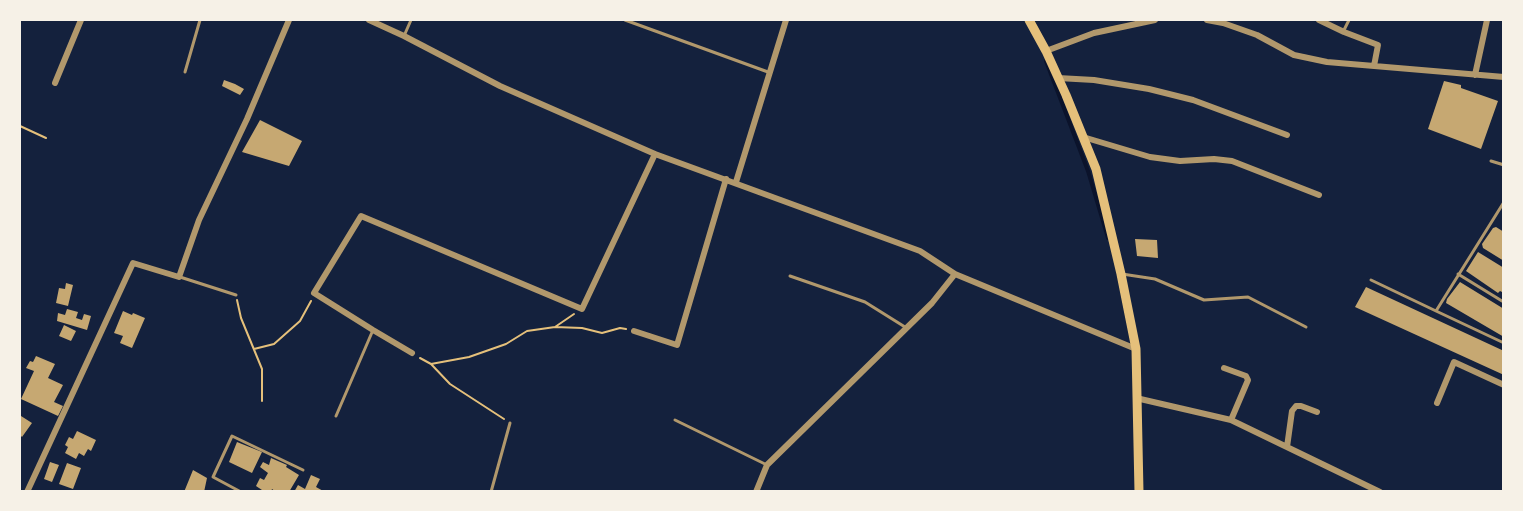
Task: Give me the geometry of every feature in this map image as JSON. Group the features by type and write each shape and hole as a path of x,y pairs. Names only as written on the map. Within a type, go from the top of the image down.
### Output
{"main road":[{"path":"1029,20 1046,51 1096,170 1121,274 1136,349 1139,492"}],"street":[{"path":"55,83 81,20"},
{"path":"27,492 134,263 178,277 199,220 247,119 289,20"},
{"path":"369,20 500,86 655,154 920,251 955,274 1136,349"},
{"path":"736,182 786,20"},
{"path":"1046,51 1094,33 1155,20"},
{"path":"1207,20 1257,35 1294,55 1327,63 1503,77"},
{"path":"1319,20 1378,45 1374,66"},
{"path":"1475,75 1487,20"},
{"path":"1058,78 1094,80 1149,89 1193,100 1287,135"},
{"path":"1083,137 1150,157 1180,161 1214,159 1232,161 1319,195"},
{"path":"412,353 314,293 361,216 582,309 655,154"},
{"path":"634,331 677,345 726,179"},
{"path":"756,492 767,465 932,303 955,274"},
{"path":"1437,403 1454,362 1503,385"},
{"path":"1224,368 1246,376 1248,380 1231,420"},
{"path":"1136,398 1231,420 1380,492"},
{"path":"1287,447 1292,411 1296,406 1317,412"}],"lane":[{"path":"185,72 200,20"},
{"path":"404,36 411,20"},
{"path":"625,20 770,73"},
{"path":"1344,32 1349,20"},
{"path":"1491,160 1503,165"},
{"path":"1436,311 1503,202"},
{"path":"1121,274 1155,279 1204,300 1248,297 1306,327"},
{"path":"1458,274 1502,301"},
{"path":"790,276 865,302 906,328"},
{"path":"178,277 236,295"},
{"path":"1371,280 1503,342"},
{"path":"336,416 373,330"},
{"path":"675,420 767,465"},
{"path":"491,492 510,423"},
{"path":"241,492 213,477 232,436 303,470"}],"path":[{"path":"20,126 46,138"},
{"path":"254,349 274,344 300,321 314,293"},
{"path":"236,295 241,318 262,369 262,401"},
{"path":"555,327 582,309"},
{"path":"431,364 468,357 506,344 528,331 555,327 582,328 602,333 620,328 634,331"},
{"path":"412,353 431,364 450,384 510,423"}],"building":[{"path":"224,80 244,89 240,95 222,86"},
{"path":"1444,81 1461,85 1461,88 1498,101 1481,149 1428,129"},
{"path":"260,120 302,141 289,166 242,152"},
{"path":"1496,227 1504,232 1504,261 1483,248 1482,244"},
{"path":"1135,239 1157,240 1158,258 1137,256"},
{"path":"1478,252 1504,268 1504,293 1500,291 1498,293 1466,271"},
{"path":"1460,282 1504,309 1504,337 1446,303"},
{"path":"66,283 73,285 68,306 56,303 59,288 65,289"},
{"path":"1366,287 1504,351 1504,375 1355,307"},
{"path":"67,309 78,312 76,318 82,320 84,314 91,316 87,330 57,321 58,313 65,315"},
{"path":"123,311 145,318 132,348 120,343 123,336 114,333"},
{"path":"64,325 76,331 71,341 59,336"},
{"path":"36,356 55,364 48,378 63,385 54,402 63,406 58,416 21,399 34,371 26,368"},
{"path":"21,416 32,423 22,437 20,435"},
{"path":"77,431 96,440 91,451 88,449 84,456 79,453 76,459 65,453 68,447 65,445 69,437 73,439"},
{"path":"237,442 262,452 252,473 229,462"},
{"path":"271,458 287,465 286,467 299,475 289,492 276,492 272,489 271,492 265,492 256,486 260,478 264,480 268,473 260,467 263,462 269,465"},
{"path":"50,462 59,465 52,482 44,479"},
{"path":"67,463 81,468 73,489 59,484"},
{"path":"193,470 207,478 204,492 184,492"},
{"path":"311,475 320,479 316,487 325,492 294,492 298,485 305,489"}],"waterway":[{"path":"1046,61 1088,171 1108,238"}]}
